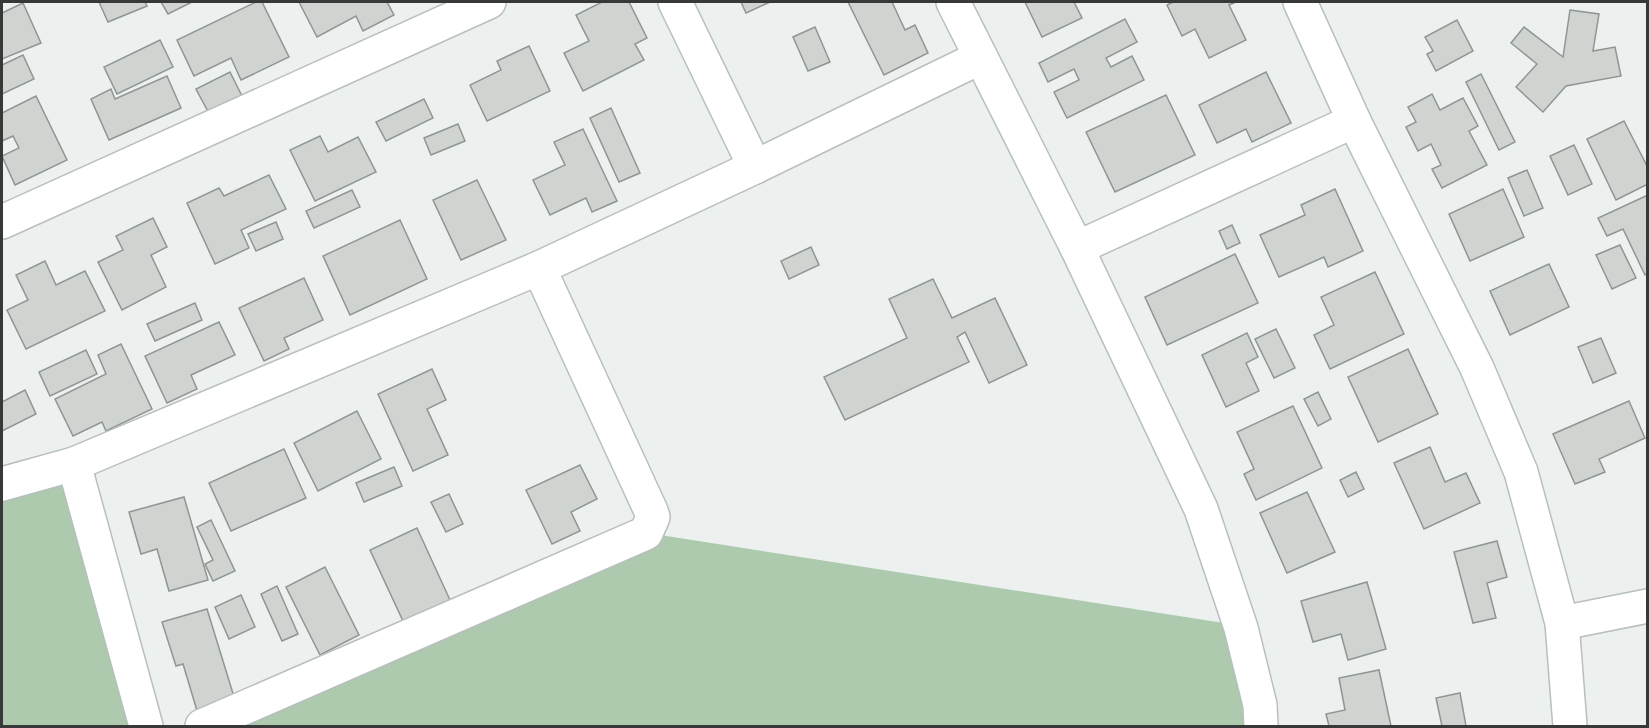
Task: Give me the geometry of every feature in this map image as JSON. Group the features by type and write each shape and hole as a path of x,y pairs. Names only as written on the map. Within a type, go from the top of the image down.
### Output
{"street":[{"path":"2,222 489,2"},
{"path":"675,2 755,167"},
{"path":"954,2 979,58 1077,248 1202,509 1240,628 1260,705 1261,726"},
{"path":"1300,2 1354,121 1500,418 1521,472 1562,623 1570,726"},
{"path":"2,484 74,464 539,268 755,167 979,58"},
{"path":"1077,248 1354,121"},
{"path":"202,726 646,533 653,517 651,511 539,268"},
{"path":"74,464 146,726"},
{"path":"1562,623 1647,606"}],"green space":[{"path":"68,473 137,726 2,726 2,491"},
{"path":"660,535 1230,624 1251,726 223,726"}],"building":[{"path":"99,2 145,2 147,6 108,22"},
{"path":"161,2 192,2 168,14"},
{"path":"256,2 262,2 289,57 241,80 231,58 194,76 177,40"},
{"path":"299,2 387,2 394,15 363,31 356,16 317,37"},
{"path":"602,2 629,2 647,38 635,44 644,60 583,91 564,53 589,41 576,15"},
{"path":"741,2 770,2 746,13"},
{"path":"848,2 892,2 905,30 915,25 928,53 884,75"},
{"path":"1025,2 1074,2 1082,18 1042,37"},
{"path":"1173,2 1236,2 1229,5 1246,40 1209,58 1195,29 1182,36 1167,5"},
{"path":"23,3 41,43 2,59 2,13"},
{"path":"1570,10 1599,14 1593,51 1615,47 1621,76 1566,86 1543,112 1516,87 1537,64 1511,43 1524,27 1563,57"},
{"path":"1125,19 1137,42 1106,58 1111,67 1132,56 1144,80 1067,118 1054,92 1079,80 1074,69 1048,82 1039,63"},
{"path":"1457,20 1473,51 1436,71 1427,54 1433,51 1425,37"},
{"path":"815,27 830,62 808,71 793,37"},
{"path":"160,40 173,67 117,94 104,67"},
{"path":"529,46 550,91 487,121 470,85 501,70 497,61"},
{"path":"23,55 34,79 2,94 2,65"},
{"path":"230,72 245,102 212,119 196,89"},
{"path":"1266,72 1291,123 1252,142 1246,129 1217,143 1199,105"},
{"path":"1481,74 1515,142 1499,150 1466,82"},
{"path":"167,76 181,108 109,140 91,99 111,89 115,99"},
{"path":"1432,94 1440,110 1463,98 1478,126 1469,131 1487,165 1442,188 1432,169 1441,165 1431,144 1418,151 1406,127 1416,122 1408,107"},
{"path":"1166,95 1195,155 1115,192 1086,132"},
{"path":"36,96 67,160 15,185 2,156 19,148 13,136 2,141 2,113"},
{"path":"424,99 433,118 386,141 376,122"},
{"path":"611,108 640,173 619,182 590,118"},
{"path":"1624,121 1648,168 1648,184 1616,200 1587,139"},
{"path":"458,124 465,141 431,155 424,138"},
{"path":"583,129 617,201 592,212 586,198 550,215 533,180 565,165 554,142"},
{"path":"320,136 328,152 358,137 376,172 315,201 290,150"},
{"path":"1574,145 1592,184 1568,195 1550,156"},
{"path":"1527,170 1543,208 1524,216 1508,178"},
{"path":"269,175 286,209 241,230 249,248 215,264 187,203 219,188 224,196"},
{"path":"477,180 506,240 461,260 433,200"},
{"path":"1335,189 1363,251 1328,267 1324,257 1279,277 1260,235 1305,215 1301,205"},
{"path":"1503,189 1524,237 1470,261 1449,214"},
{"path":"352,190 360,207 314,228 306,211"},
{"path":"1648,195 1648,273 1645,275 1623,229 1607,236 1598,218"},
{"path":"153,218 167,247 151,255 166,287 122,310 98,262 123,250 116,236"},
{"path":"400,220 427,279 350,315 323,256"},
{"path":"276,222 283,239 256,251 248,234"},
{"path":"1232,225 1240,243 1227,249 1219,231"},
{"path":"1620,245 1636,278 1612,289 1596,255"},
{"path":"811,247 819,265 789,279 781,261"},
{"path":"1235,254 1258,303 1167,345 1145,297"},
{"path":"45,261 56,285 85,271 105,311 26,349 7,310 28,300 16,275"},
{"path":"1549,264 1569,307 1510,335 1490,291"},
{"path":"1375,272 1404,334 1330,369 1314,335 1334,325 1321,297"},
{"path":"304,278 323,320 284,338 289,349 264,361 239,308"},
{"path":"933,279 952,318 995,298 1027,365 989,383 965,332 957,337 969,362 845,420 824,377 907,338 889,299"},
{"path":"195,303 202,320 155,341 147,324"},
{"path":"219,322 235,355 191,375 197,389 167,403 145,356"},
{"path":"1276,329 1295,368 1274,378 1255,339"},
{"path":"1247,333 1258,357 1246,363 1259,391 1226,407 1202,355"},
{"path":"1601,338 1616,373 1593,383 1578,347"},
{"path":"121,344 152,409 106,431 102,422 73,436 55,399 106,374 98,355"},
{"path":"1408,349 1438,414 1378,442 1348,377"},
{"path":"86,350 97,374 50,396 39,372"},
{"path":"432,369 446,400 427,409 448,455 413,471 378,394"},
{"path":"25,390 36,414 2,431 2,402"},
{"path":"1318,392 1331,419 1318,426 1304,399"},
{"path":"1629,401 1645,438 1599,459 1605,472 1575,484 1553,434"},
{"path":"1293,406 1322,468 1256,500 1244,474 1254,469 1237,432"},
{"path":"357,411 381,459 318,491 294,443"},
{"path":"1430,447 1445,482 1466,473 1480,503 1424,529 1394,463"},
{"path":"284,449 306,498 231,531 209,483"},
{"path":"580,465 597,499 571,512 580,531 552,544 526,490"},
{"path":"394,467 402,486 364,502 356,483"},
{"path":"1356,472 1364,489 1348,497 1340,480"},
{"path":"1307,492 1335,552 1287,573 1260,513"},
{"path":"449,494 463,524 446,532 431,502"},
{"path":"184,497 208,580 169,591 157,549 141,554 129,512"},
{"path":"211,520 235,571 213,581 205,564 213,560 197,527"},
{"path":"417,528 450,600 403,621 370,550"},
{"path":"1497,541 1507,577 1487,583 1496,618 1473,623 1454,552"},
{"path":"325,567 359,635 320,655 286,587"},
{"path":"1367,582 1386,649 1348,660 1341,634 1313,642 1301,601"},
{"path":"277,586 298,634 282,641 261,594"},
{"path":"241,595 255,627 229,639 215,607"},
{"path":"207,609 235,700 198,714 183,664 176,666 162,622"},
{"path":"1379,670 1391,726 1329,726 1326,714 1345,710 1339,678"},
{"path":"1460,693 1466,726 1442,726 1436,698"}]}
